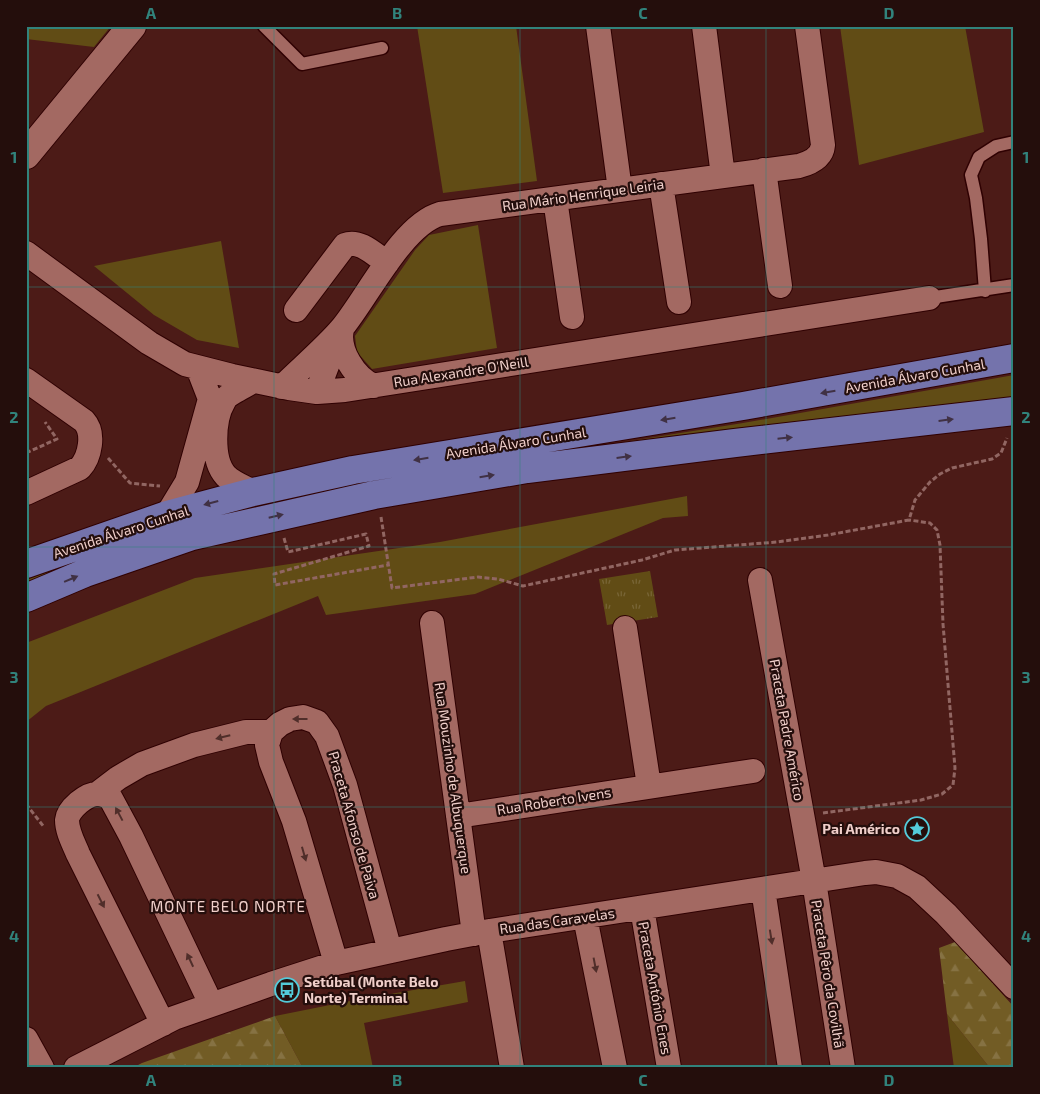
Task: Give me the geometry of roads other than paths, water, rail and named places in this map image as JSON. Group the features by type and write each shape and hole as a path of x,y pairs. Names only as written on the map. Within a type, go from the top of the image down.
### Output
{"main road":[{"path":"26,155 132,26"},
{"name":"Avenida Álvaro Cunhal","path":"26,564 104,536 162,504 253,492 354,470 743,406 1014,358"},
{"name":"Avenida Álvaro Cunhal","path":"26,598 84,573 192,536 374,495 527,470 735,443 1014,411"}],"street":[{"path":"598,26 620,190"},
{"path":"704,26 723,176"},
{"name":"Rua Mário Henrique Leiria","path":"317,392 342,329 386,263 420,224 430,218 440,214 799,166 814,160 820,155 823,148 807,26"},
{"path":"764,170 780,286"},
{"path":"661,184 678,302"},
{"path":"555,199 572,317"},
{"path":"296,310 345,245 358,244 386,263"},
{"name":"Rua Alexandre O'Neill","path":"26,253 161,351 185,364 253,381 317,392 374,386 929,298"},
{"path":"342,329 340,339 346,355 360,377 374,386"},
{"name":"Rua Mário Henrique Leiria","path":"282,387 342,329"},
{"path":"162,504 187,482 210,398 198,368"},
{"path":"26,380 84,422 90,430 90,440 85,461 80,468 26,493"},
{"path":"253,381 224,400 217,420 215,450 220,467 228,478 253,492"},
{"name":"Praceta Padre Américo","path":"760,580 814,881"},
{"name":"Rua Mouzinho de Albuquerque","path":"432,623 458,816 512,1068"},
{"path":"625,628 650,786"},
{"name":"Praceta Afonso de Paiva","path":"271,732 280,724 290,719 303,717 316,722 327,736 345,785 390,951"},
{"path":"163,1024 78,854 69,833 67,819 84,798 97,794 118,778 142,764 194,745 246,732 271,732 267,745 271,762 294,821 336,964"},
{"name":"Rua Roberto Ivens","path":"458,816 753,770"},
{"path":"97,794 110,797 117,809 211,1004"},
{"name":"Rua das Caravelas","path":"76,1068 163,1024 211,1004 336,964 390,951 482,933 876,872 897,876 927,896 1014,987"},
{"name":"Praceta Pêro da Covilhã","path":"814,881 843,1068"},
{"path":"763,889 790,1068"},
{"name":"Praceta António Enes","path":"642,908 669,1068"},
{"path":"585,917 615,1068"},
{"path":"26,1039 42,1068"}],"lane":[{"path":"264,26 302,64 382,48"},
{"path":"984,291 980,231 976,198 970,175 979,157 996,146 1014,142"},
{"path":"929,298 1014,285"}],"place":[{"name":"Pai Américo","path":"917,829"},
{"name":"Setúbal (Monte Belo Norte) Terminal","path":"287,990"}],"district":[{"name":"MONTE BELO NORTE","path":"228,907"}]}
